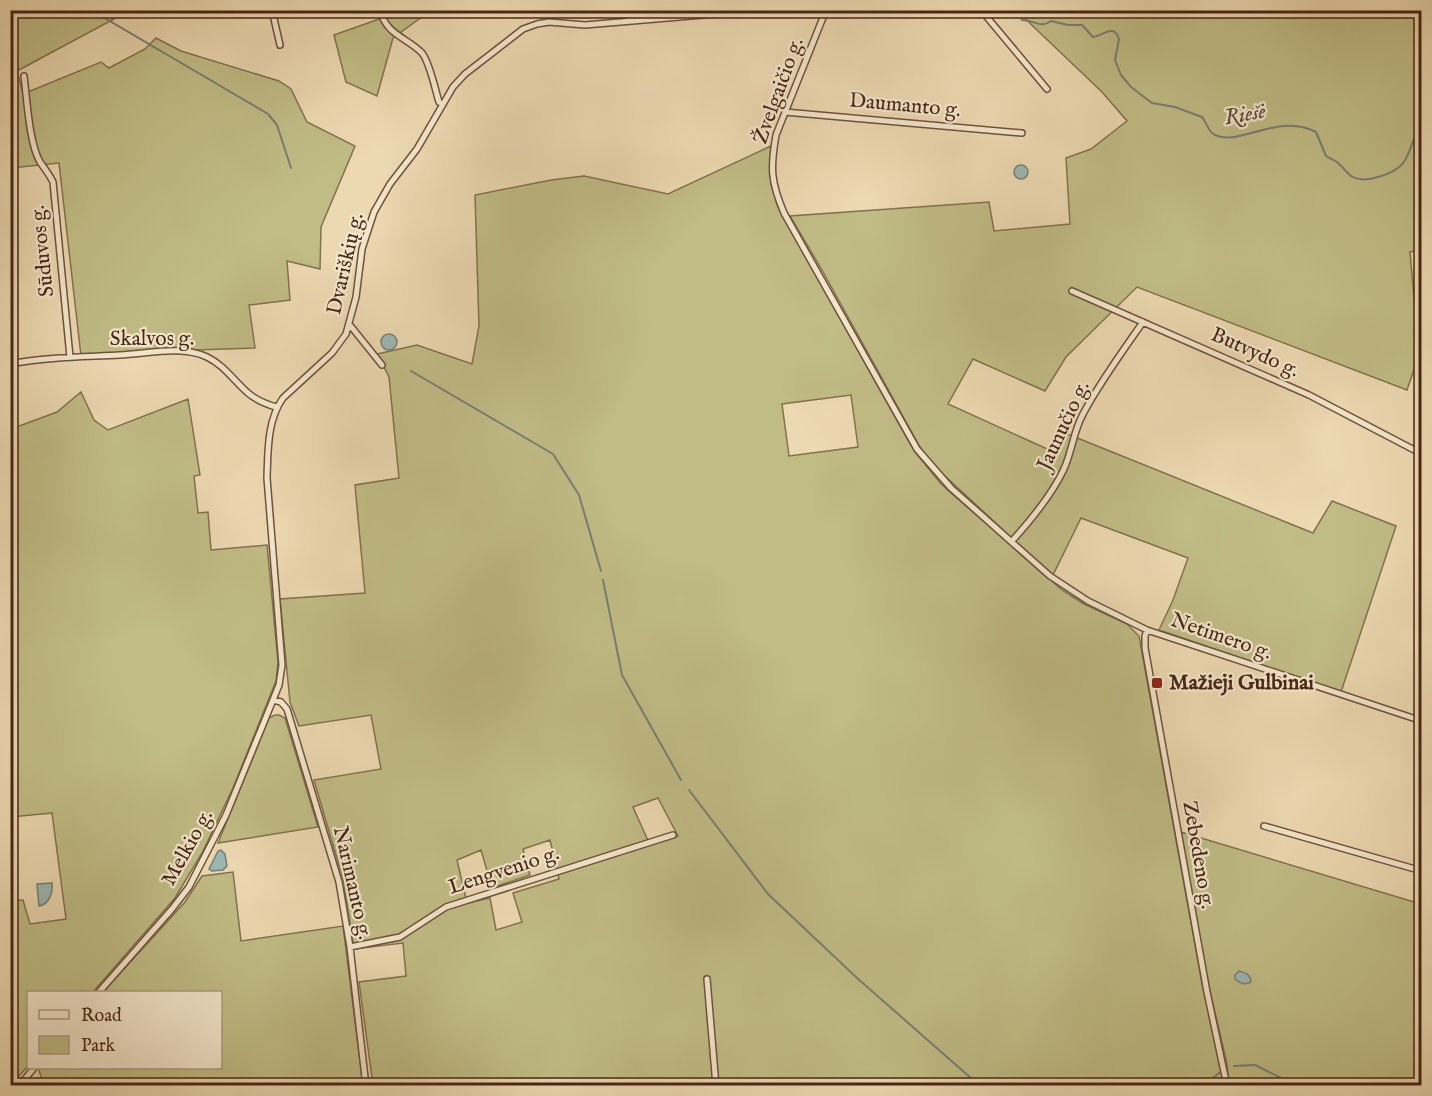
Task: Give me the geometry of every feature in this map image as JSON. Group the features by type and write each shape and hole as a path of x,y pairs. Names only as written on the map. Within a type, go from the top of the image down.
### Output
{"street":[{"path":"272,10 280,45"},
{"path":"380,10 398,37 423,55 442,104"},
{"path":"628,10 630,21"},
{"name":"Dvariškių g.","path":"276,407 294,386 332,353 346,334 356,297 362,249 370,221 390,184 417,149 453,87 465,74 523,30 537,24 549,22 585,25 762,10"},
{"name":"Žvelgaičio g.","path":"826,10 776,135 772,156 773,185 784,213 926,462 951,488 1012,541"},
{"path":"981,10 1047,89"},
{"name":"Sūduvos g.","path":"24,76 34,144 40,161 53,182 70,357"},
{"name":"Daumanto g.","path":"785,112 1022,133"},
{"name":"Butvydo g.","path":"1071,291 1309,395 1422,454"},
{"name":"Jaunučio g.","path":"1012,541 1050,494 1064,470 1076,429 1083,414 1109,370 1143,322"},
{"path":"349,324 382,365"},
{"name":"Skalvos g.","path":"10,364 70,357 170,352 198,353 210,358 227,371 248,394 276,407"},
{"path":"273,700 279,685 282,665 267,478 271,430 276,407"},
{"name":"Netimero g.","path":"1012,541 1067,590 1147,630 1422,721"},
{"name":"Zebedeno g.","path":"1147,630 1145,648 1174,818 1227,1086"},
{"name":"Narimanto g.","path":"273,700 281,702 287,709 333,860 350,947 366,1086"},
{"name":"Melkio g.","path":"101,991 189,887 226,815 273,700"},
{"path":"1264,826 1422,871"},
{"name":"Lengvenio g.","path":"350,947 400,937 446,907 673,835"},
{"path":"707,979 716,1086"},
{"path":"19,1086 33,1069"}],"green space":[{"path":"10,11 101,11 114,19 17,71 23,94 101,62 109,68 145,49 156,38 181,51 279,81 291,89 307,122 355,146 321,227 320,269 287,261 290,300 249,305 255,348 195,350 171,348 81,356 59,163 11,168"},
{"path":"384,11 430,11 393,38 377,96 346,82 334,35 385,17"},
{"path":"1017,11 1421,11 1422,250 1410,252 1419,355 1407,390 1137,287 1066,357 1045,391 973,359 948,404 1056,453 1065,433 1313,533 1332,501 1396,526 1341,692 1159,630 1188,558 1081,518 1053,575 1042,566 931,463 790,216 989,202 994,231 1070,224 1066,158 1091,149 1127,121 1102,92"},
{"path":"771,146 771,182 778,207 915,452 941,484 1062,590 1084,604 1127,624 1139,636 1202,983 1224,1085 720,1086 719,1080 680,1084 680,1086 373,1085 359,982 406,976 403,943 354,949 343,879 314,780 381,769 371,715 299,726 290,702 280,599 365,593 355,485 399,478 389,377 377,354 417,345 472,364 479,326 475,195 584,176 668,194","holes":["851,395 858,447 789,456 782,404","658,798 678,836 650,845 633,807","550,840 559,879 513,893 522,922 496,930 490,898 467,903 457,860 481,850 492,888 530,875 523,849"]},
{"path":"81,392 94,420 108,430 188,399 200,475 194,476 198,513 208,512 211,550 267,545 278,662 276,681 233,788 202,853 175,898 94,991 27,991 27,1067 11,1085 11,901 23,900 30,924 66,919 52,813 11,817 11,429 57,412"},
{"path":"275,715 285,718 318,827 218,843 269,718"},
{"path":"1181,832 1421,904 1421,1085 1229,1085 1227,1064 1206,974"},
{"path":"233,872 241,941 343,926 363,1085 44,1085 38,1069 222,1069 222,991 104,991 185,902 202,876"}],"water":[{"path":"1018,165 1024,165 1028,172 1024,179 1018,179 1014,175 1014,169"},
{"path":"389,334 395,336 397,342 395,348 389,350 383,348 381,342 383,336"},
{"path":"221,850 225,854 227,866 223,870 212,871 209,869 218,851"},
{"path":"52,883 50,897 46,903 39,906 37,884"},
{"path":"1239,971 1247,974 1251,982 1243,984 1235,979"}],"waterway":[{"path":"91,10 268,114 277,125 291,168"},
{"name":"Riešė","path":"1023,10 1022,20 1040,24 1051,21 1082,25 1093,37 1114,32 1119,39 1115,60 1121,75 1131,87 1152,103 1175,107 1202,117 1213,134 1236,137 1274,127 1302,127 1316,132 1326,156 1358,179 1375,178 1398,168 1408,156 1422,122"},
{"path":"411,371 553,454 579,495 601,571"},
{"path":"603,580 622,675 681,780"},
{"path":"689,790 768,894 857,978 980,1086"},
{"path":"1234,1066 1255,1065 1297,1086"},
{"path":"1202,1086 1222,1071"}],"place":[{"name":"Mažieji Gulbinai","path":"1157,683"}]}
